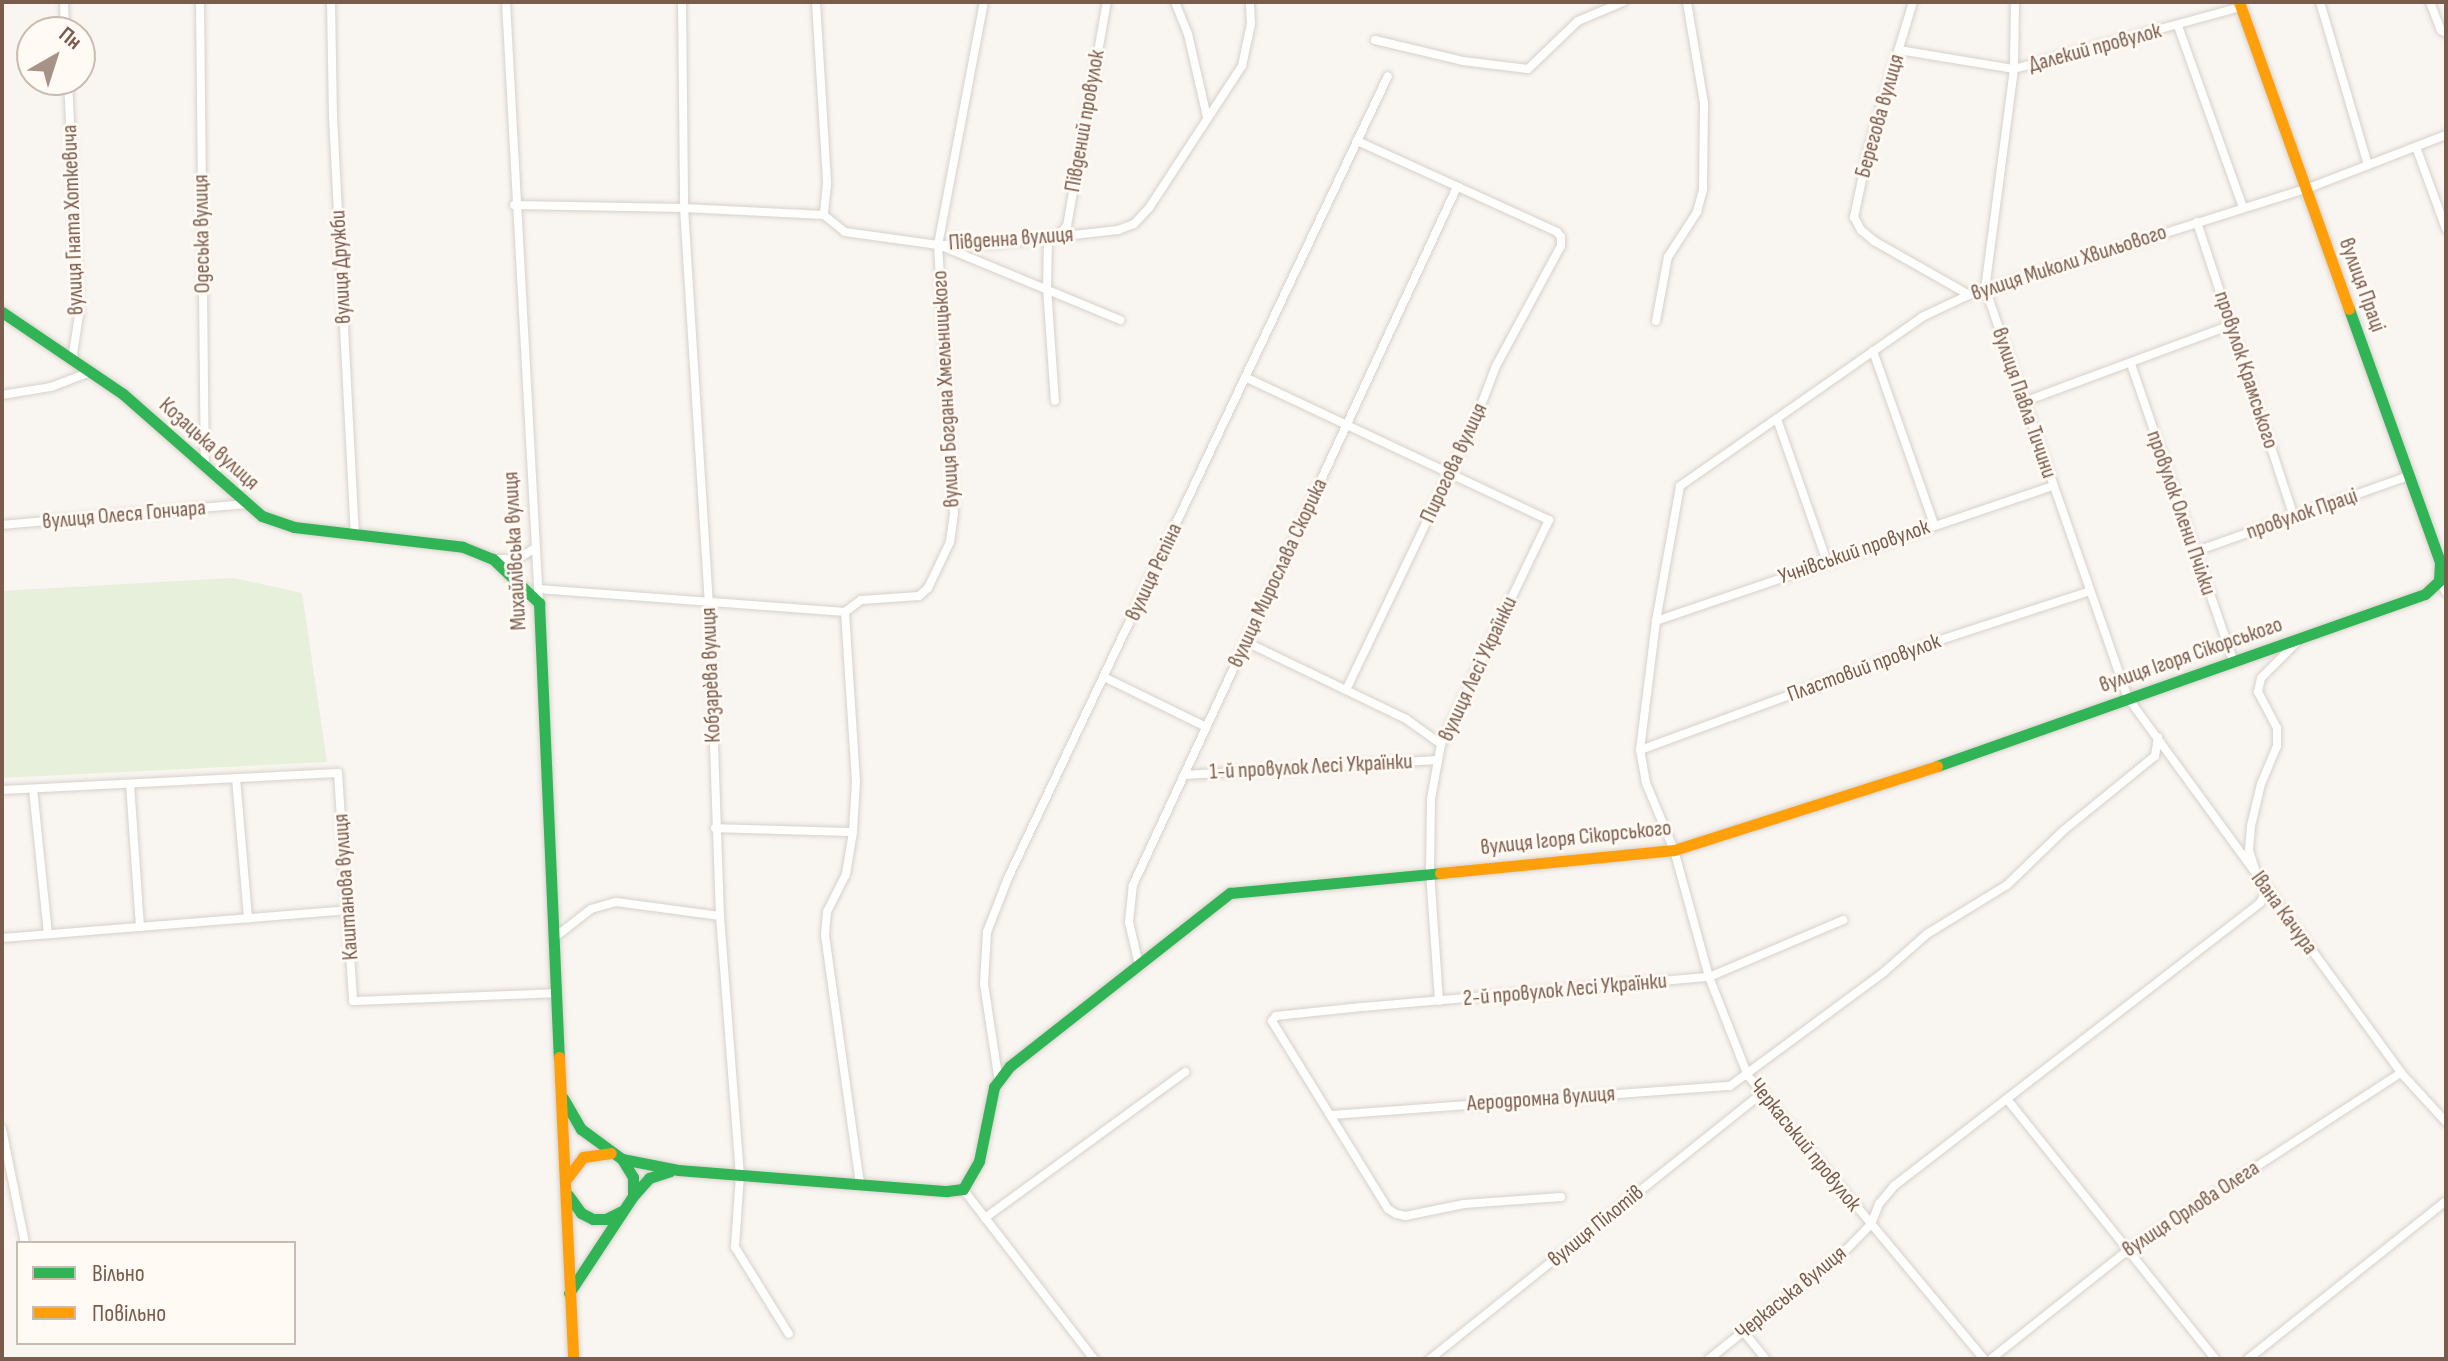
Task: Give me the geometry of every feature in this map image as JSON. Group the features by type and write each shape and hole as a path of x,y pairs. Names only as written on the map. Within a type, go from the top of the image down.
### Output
{"main road":[{"name":"вулиця Праці","path":"2240,5 2409,476 2443,559 2442,587"},
{"name":"Козацька вулиця","path":"2,312 134,403 262,516 294,527 463,547 493,559 539,603"},
{"name":"вулиця Ігоря Сікорського","path":"963,1189 979,1161 999,1082 1010,1066 1230,893 1674,850 1927,769 2442,587"},
{"name":"Михайлівська вулиця","path":"539,603 573,1359"},
{"path":"563,1098 581,1129 616,1156 633,1177 633,1196"},
{"path":"626,1208 606,1219 593,1219 581,1213 567,1189 574,1164 593,1153 678,1170 947,1191 963,1189"},
{"path":"569,1293 633,1196 660,1172 678,1170"}],"street":[{"name":"Одеська вулиця","path":"200,2 205,467"},
{"name":"вулиця Дружби","path":"331,2 333,117 355,532"},
{"name":"Михайлівська вулиця","path":"506,2 514,205 539,603"},
{"name":"Кобзарèва вулиця","path":"682,2 684,208 709,602 720,916 740,1175 735,1247 789,1334"},
{"path":"816,2 827,184 824,215"},
{"name":"вулиця Богдана Хмельницького","path":"845,612 861,600 919,596 928,588 950,542 954,514 938,245 984,2"},
{"name":"Південий провулок","path":"1055,401 1047,288 1052,238 1067,226 1107,2"},
{"path":"1175,2 1188,34 1207,117"},
{"name":"Південна вулиця","path":"514,205 684,208 824,215 845,232 938,245 1052,238 1118,230 1134,224 1149,208 1242,66 1251,24 1250,2"},
{"path":"1375,40 1463,61 1528,69 1578,21 1623,2"},
{"name":"Берегова вулиця","path":"1913,2 1869,147 1854,217 1861,230 1969,295"},
{"name":"вулиця Павла Тичини","path":"2015,2 2014,69 1985,288 2128,698"},
{"path":"2320,2 2368,165"},
{"path":"2430,2 2441,30 2446,33"},
{"name":"Далекий провулок","path":"1899,50 2014,69 2178,26 2240,5"},
{"path":"1656,321 1668,257 1697,212 1703,189 1704,103 1688,6"},
{"path":"2178,26 2243,208"},
{"name":"вулиця Рєпіна","path":"999,1082 984,984 987,932 1008,878 1388,76"},
{"name":"вулиця Гната Хоткевича","path":"69,96 79,315 72,360"},
{"name":"вулиця Миколи Хвильового","path":"1656,621 1683,484 1922,317 1985,288 2306,189 2446,135"},
{"path":"1357,141 1457,187"},
{"path":"2416,147 2446,229"},
{"name":"Пирогова вулиця","path":"1346,690 1449,474 1496,366 1561,246 1561,237 1557,232 1457,187"},
{"name":"вулиця Мирослава Скорика","path":"1139,965 1129,922 1133,885 1457,187"},
{"name":"провулок Крамського","path":"2197,222 2294,517"},
{"path":"938,245 1120,320"},
{"path":"2023,402 2231,325"},
{"path":"1873,351 1934,524"},
{"name":"провулок Олени Пчілки","path":"2131,364 2233,661"},
{"path":"2,395 51,387 90,372"},
{"path":"1245,377 1449,474"},
{"path":"1777,419 1827,562"},
{"name":"вулиця Лесі Українки","path":"1439,1001 1430,872 1431,799 1441,744 1549,520 1449,474"},
{"name":"провулок Праці","path":"2194,552 2409,476"},
{"name":"Учнівський провулок","path":"1656,621 2053,486"},
{"name":"вулиця Олеся Гончара","path":"2,525 246,504"},
{"path":"493,559 518,559 535,548"},
{"path":"538,589 845,612 855,752 853,832 846,874 827,912 825,935 860,1184"},
{"name":"Пластовий провулок","path":"1640,750 1925,645 2090,591"},
{"path":"1656,621 1640,750 1646,783 1674,850"},
{"path":"2256,874 2249,850 2251,826 2261,784 2277,746 2277,728 2258,692 2261,678 2302,637"},
{"path":"1246,642 1406,719 1441,744"},
{"path":"1104,677 1206,727"},
{"name":"Івана Качура","path":"2128,698 2401,1073 2446,1122"},
{"path":"1748,1076 1927,934 2007,885 2064,830 2155,756 2158,737"},
{"name":"1-й провулок Лесі Українки","path":"1185,775 1438,760"},
{"name":"Каштанова вулиця","path":"236,778 338,773 353,1001 557,993"},
{"path":"2,790 236,778 248,918"},
{"path":"130,784 140,927"},
{"path":"33,789 48,934"},
{"path":"715,828 853,832"},
{"name":"Черкаський провулок","path":"1674,850 1709,977 1748,1076 1984,1359"},
{"name":"Черкаська вулиця","path":"1709,1359 1848,1248 1871,1224 1879,1204 1894,1186 2260,903 2267,889"},
{"path":"554,938 591,909 616,902 720,916"},
{"path":"2,938 347,910"},
{"name":"2-й провулок Лесі Українки","path":"1332,1115 1274,1028 1272,1021 1276,1016 1709,977 1843,920"},
{"path":"985,1218 1185,1072"},
{"name":"вулиця Орлова Олега","path":"1991,1359 2128,1250 2401,1073"},
{"name":"Аеродромна вулиця","path":"1332,1115 1730,1086 1748,1076"},
{"name":"вулиця Пілотів","path":"1430,1359 1762,1093"},
{"path":"2007,1099 2215,1359"},
{"path":"1332,1115 1388,1209 1396,1214 1405,1216 1464,1204 1561,1197"},
{"path":"2,1129 25,1241"},
{"path":"963,1189 1094,1359"},
{"path":"2248,1359 2446,1201"},
{"path":"1743,1331 1766,1359"}],"green space":[{"path":"233,578 302,593 327,762 2,778 2,591"}],"traffic: fast":[{"path":"1937,766 2425,594 2439,581 2440,562 2349,309"},
{"path":"2,312 123,394 262,516 294,527 463,547 493,559 539,603 559,1057"},
{"path":"563,1098 581,1129 622,1159 678,1170 947,1191 963,1189 979,1161 994,1087 1010,1066 1230,893 1440,873"},
{"path":"622,1159 633,1177 633,1195"},
{"path":"569,1293 633,1196 649,1178 670,1171"},
{"path":"568,1195 581,1213 593,1219 606,1219 622,1211"}],"traffic: slow":[{"path":"2239,2 2349,309"},
{"path":"1440,873 1674,850 1937,766"},
{"path":"559,1057 573,1359"},
{"path":"568,1177 583,1157 611,1153"}]}
